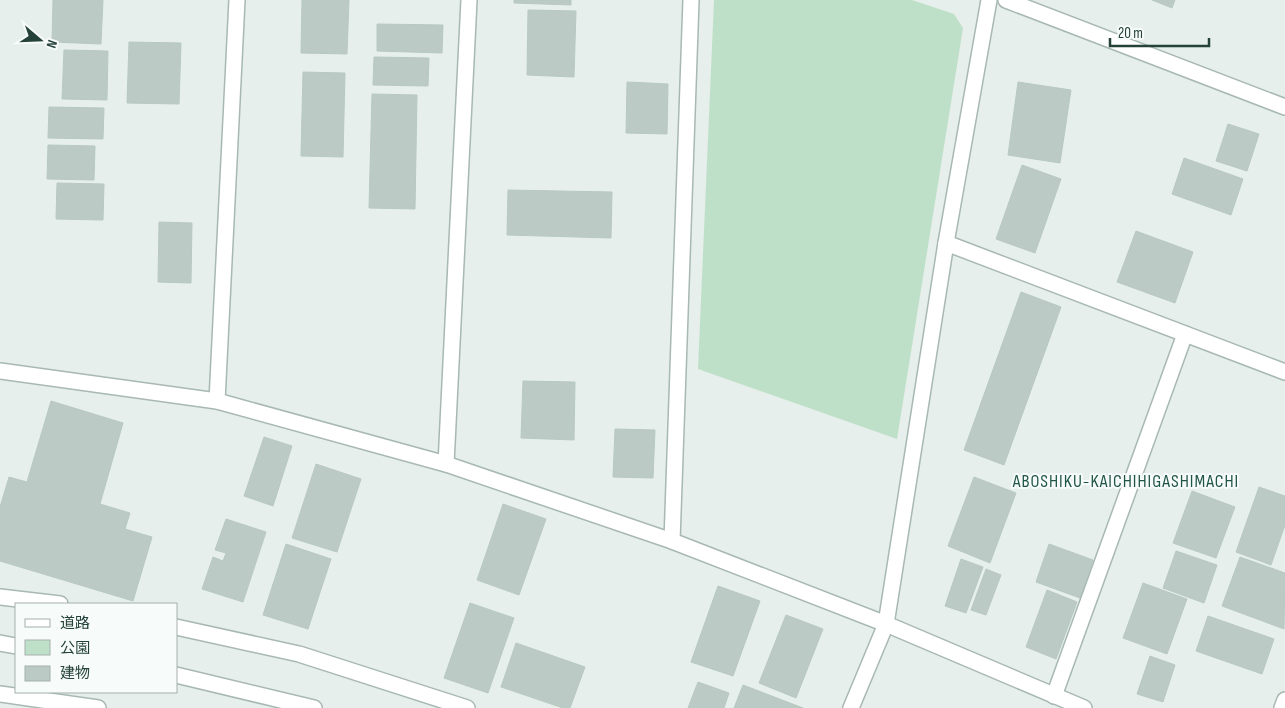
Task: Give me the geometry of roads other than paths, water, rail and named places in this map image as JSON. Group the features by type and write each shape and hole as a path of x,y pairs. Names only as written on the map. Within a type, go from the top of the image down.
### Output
{"street":[{"path":"217,401 237,0"},
{"path":"446,464 469,0"},
{"path":"672,541 691,0"},
{"path":"851,708 886,624 946,242 989,0"},
{"path":"1006,0 1285,107"},
{"path":"946,242 1285,372"},
{"path":"1054,696 1185,334"},
{"path":"0,371 217,401 446,464 672,541 886,624 1084,708"},
{"path":"0,597 51,603"},
{"path":"178,627 299,654 467,708"},
{"path":"0,643 15,646"},
{"path":"178,675 314,708"},
{"path":"0,694 98,708"},
{"path":"1282,708 1285,700"}],"district":[{"name":"ABOSHIKU-KAICHIHIGASHIMACHI","path":"1126,481"}]}
